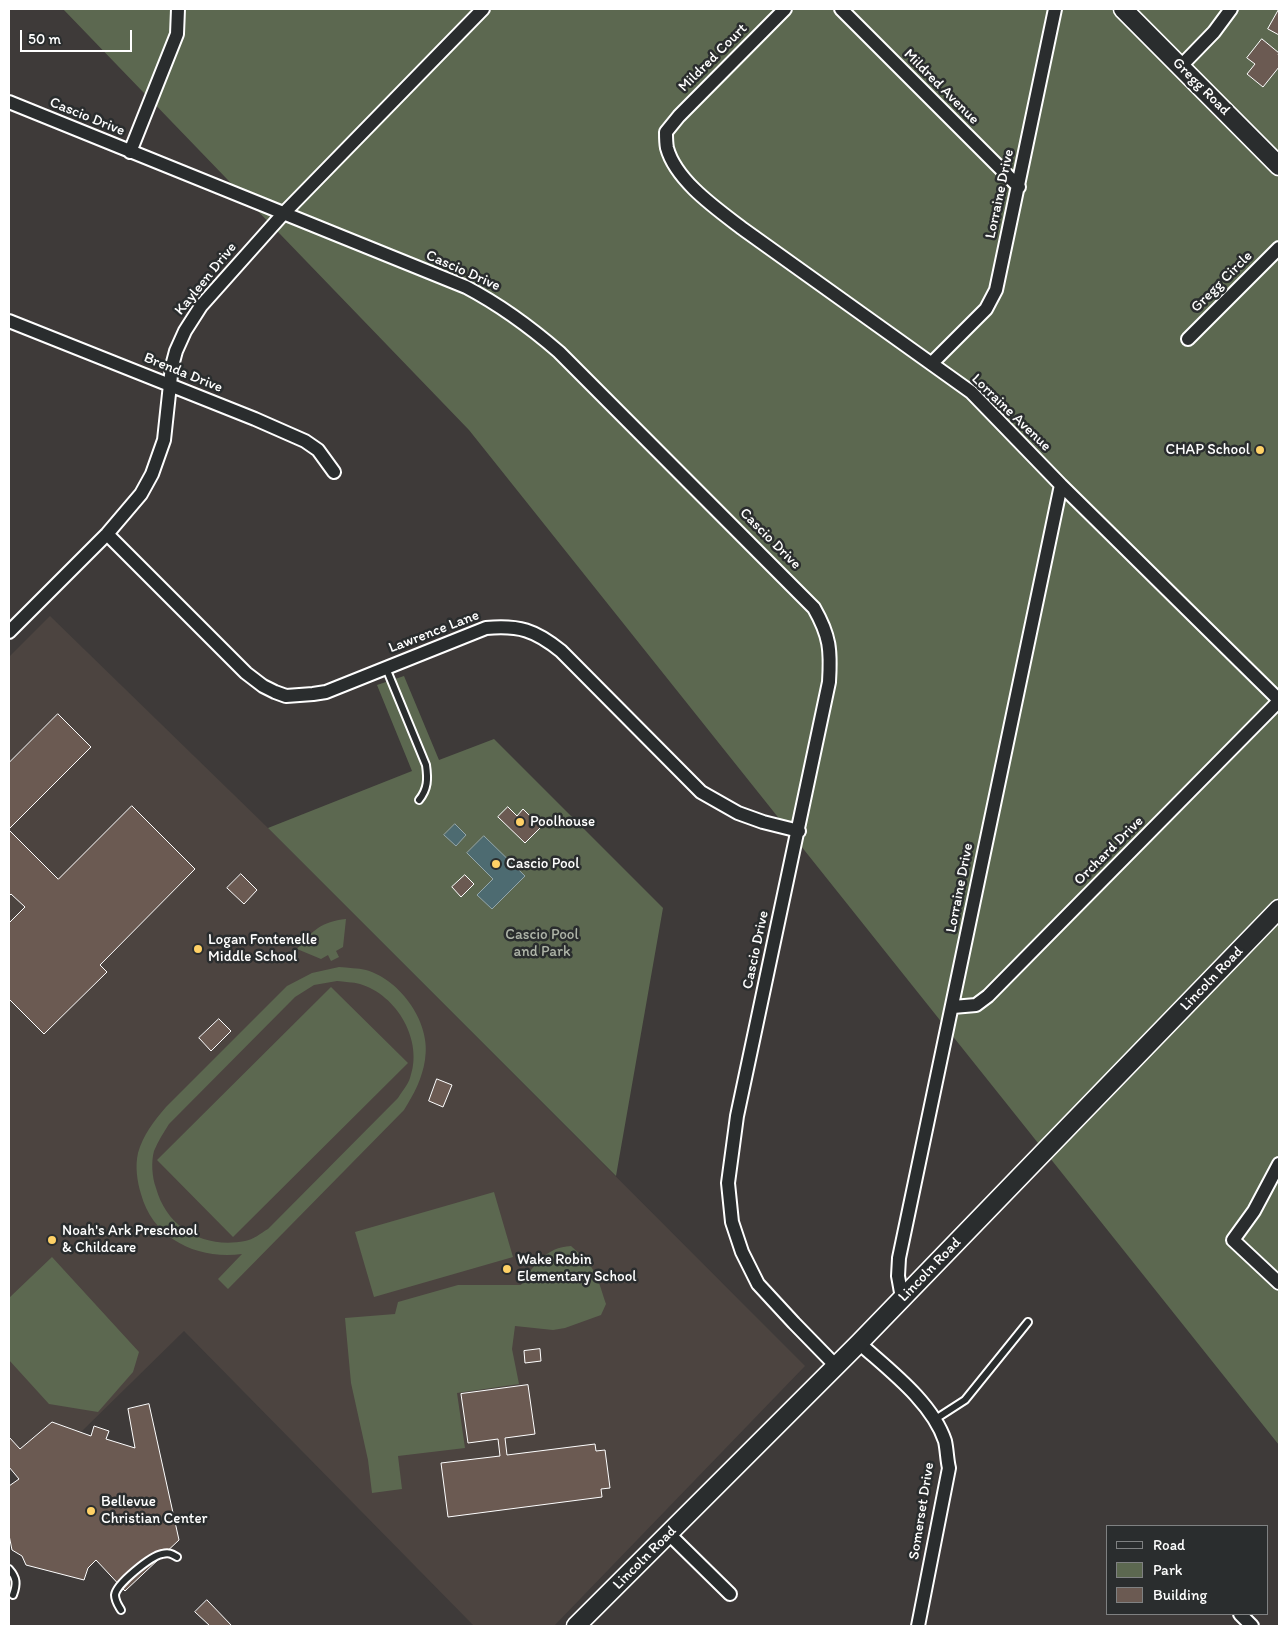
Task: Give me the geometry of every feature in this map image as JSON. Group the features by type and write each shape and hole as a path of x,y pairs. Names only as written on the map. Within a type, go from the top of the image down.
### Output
{"main road":[{"name":"Gregg Road","path":"1123,9 1279,166"},
{"name":"Lincoln Road","path":"576,1626 859,1343 1279,910"}],"street":[{"path":"130,152 178,34 178,9"},
{"name":"Kayleen Drive","path":"9,632 107,534 135,502 152,474 164,440 172,366 176,351 191,320 201,306 283,214 484,9"},
{"name":"Mildred Court","path":"666,132 679,116 785,9"},
{"name":"Mildred Avenue","path":"841,9 1019,187"},
{"name":"Lorraine Drive","path":"932,363 986,309 996,290 1055,9"},
{"path":"1181,66 1214,32 1231,9"},
{"name":"Cascio Drive","path":"9,102 466,287 494,301 516,316 559,352 814,608 824,627 830,645 829,682 737,1116 728,1183 732,1222 742,1252 758,1284 836,1366"},
{"name":"Lorraine Avenue","path":"666,132 666,146 682,176 719,210 870,322 932,363 971,392 1061,485 1279,700"},
{"name":"Gregg Circle","path":"1188,339 1279,248"},
{"name":"Brenda Drive","path":"9,321 256,419 305,441 318,450 334,472"},
{"name":"Lorraine Drive","path":"902,1298 898,1276 899,1258 1061,485"},
{"name":"Lawrence Lane","path":"107,534 246,673 274,692 286,696 313,694 343,686 486,628 510,627 537,634 561,651 701,792 738,813 798,831"},
{"name":"Orchard Drive","path":"953,1007 976,1005 988,996 1279,700"},
{"path":"1279,1164 1254,1210 1233,1240 1279,1283"},
{"name":"Somerset Drive","path":"859,1343 916,1396 934,1420 945,1442 948,1468 918,1626"},
{"path":"669,1534 730,1594"},
{"path":"1241,1615 1252,1626"}],"lane":[{"path":"386,668 426,765 428,777 425,792 419,800"},
{"path":"934,1420 965,1400 1028,1322"},
{"path":"121,1610 116,1601 115,1594 117,1588 146,1561 163,1553 170,1553 177,1557"},
{"path":"9,1569 16,1579 13,1595"}],"shaded area":[{"path":"50,616 268,828 805,1366 554,1626 474,1626 184,1331 81,1432 52,1422 9,1460 9,657"}],"green space":[{"path":"63,9 1279,9 1279,1445 469,430"},
{"name":"Cascio Pool and Park","path":"404,676 439,760 494,739 663,908 616,1176 268,828 412,771 377,685"},
{"path":"346,919 343,947 336,951 339,957 331,961 328,955 321,959 297,949 318,928 330,922"},
{"path":"339,967 360,969 379,975 391,983 402,993 419,1018 426,1046 424,1067 417,1086 404,1110 228,1289 218,1279 242,1254 226,1255 194,1250 167,1234 147,1210 141,1194 137,1173 138,1153 149,1128 166,1107 287,986 312,973","holes":["337,981 360,984 373,990 385,998 404,1021 413,1049 413,1064 406,1086 398,1098 268,1229 254,1238 230,1243 215,1242 189,1232 169,1214 161,1202 155,1184 152,1170 153,1155 163,1133 169,1124 295,997 314,985"]},
{"path":"331,987 408,1063 233,1237 157,1160"},
{"path":"494,1192 513,1257 374,1297 355,1232"},
{"path":"571,1246 586,1260 597,1278 606,1304 601,1315 565,1328 553,1330 515,1326 512,1349 519,1384 457,1393 465,1448 398,1456 402,1489 372,1493 368,1460 351,1383 345,1318 395,1314 398,1302 458,1285 521,1285 530,1271 547,1254 562,1247"},
{"path":"52,1257 139,1352 133,1372 98,1412 49,1404 9,1360 9,1298"}],"water":[{"path":"455,824 466,835 456,846 444,835"},
{"name":"Cascio Pool","path":"484,836 525,876 492,909 477,895 493,879 467,853"}],"building":[{"path":"1279,9 1279,35 1268,29"},
{"path":"1262,39 1279,53 1279,67 1263,87 1247,74 1255,64 1247,58"},
{"path":"58,714 91,747 9,829 9,763"},
{"path":"132,806 195,869 100,965 107,972 44,1034 9,999 9,923 25,907 11,894 9,896 9,830 58,879"},
{"name":"Poolhouse","path":"508,807 517,816 523,809 541,827 525,843 498,817"},
{"path":"241,874 257,890 244,904 227,888"},
{"path":"465,875 474,884 461,897 452,887"},
{"path":"219,1019 231,1031 211,1051 199,1038"},
{"path":"437,1079 452,1085 443,1107 429,1101"},
{"path":"540,1349 541,1361 525,1363 524,1351"},
{"path":"528,1385 535,1434 505,1438 507,1455 595,1444 596,1451 605,1450 610,1488 601,1489 602,1497 448,1517 441,1463 500,1456 498,1439 468,1443 461,1394"},
{"name":"Bellevue Christian Center","path":"149,1404 179,1540 125,1591 96,1560 88,1568 84,1580 26,1565 22,1556 12,1550 9,1535 9,1486 19,1479 9,1467 9,1437 20,1449 52,1422 91,1436 94,1426 109,1431 106,1439 135,1448 128,1409"},
{"path":"207,1600 232,1626 210,1626 195,1612"}],"place":[{"name":"CHAP School","path":"1260,450"},
{"name":"Poolhouse","path":"520,822"},
{"name":"Cascio Pool","path":"496,864"},
{"name":"Logan Fontenelle Middle School","path":"198,949"},
{"name":"Noah's Ark Preschool & Childcare","path":"52,1240"},
{"name":"Wake Robin Elementary School","path":"507,1269"},
{"name":"Bellevue Christian Center","path":"91,1511"}]}
